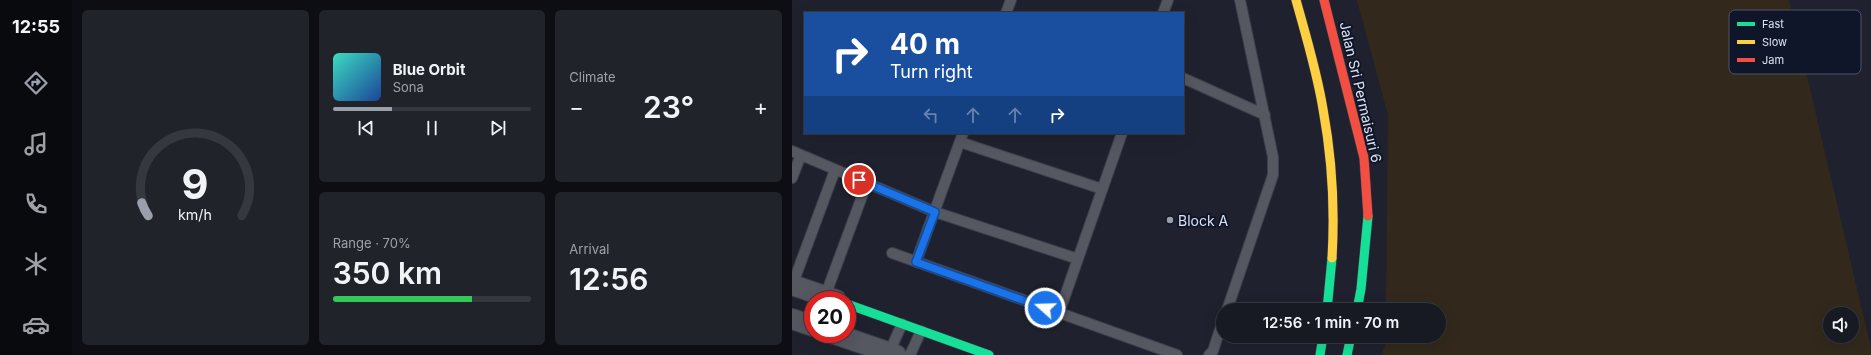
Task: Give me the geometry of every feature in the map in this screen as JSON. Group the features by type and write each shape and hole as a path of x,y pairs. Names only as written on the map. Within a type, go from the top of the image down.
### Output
{"street":[{"path":"1296,0 1326,123 1331,165 1334,226 1328,303"},
{"name":"Jalan Sri Permaisuri 6","path":"1324,0 1364,158 1368,224 1358,303"},
{"path":"792,285 807,291"},
{"path":"856,307 989,355"},
{"path":"792,319 804,323"},
{"path":"856,342 891,354"},
{"path":"1320,355 1322,343"},
{"path":"1347,355 1350,343"}],"lane":[{"path":"1006,12 1010,0"},
{"path":"1163,12 1168,0"},
{"path":"1228,303 1273,175 1273,157 1240,0"},
{"path":"1184,78 1265,115"},
{"path":"1059,313 1122,134"},
{"path":"916,262 961,137 1102,189"},
{"path":"792,178 796,153 935,212 1078,258"},
{"path":"792,285 835,170"},
{"path":"831,291 867,183"},
{"path":"892,253 1177,355"},
{"path":"891,354 902,324"},
{"path":"910,355 921,331"},
{"path":"1209,355 1213,350 1216,341"}],"shaded area":[{"path":"1357,0 1789,0 1791,10 1729,10 1729,74 1806,74 1871,348 1871,355 1381,355 1386,344 1446,343 1446,303 1386,303 1388,115"}],"traffic: fast":[{"path":"1358,303 1368,216"},
{"path":"1328,303 1332,258"},
{"path":"856,307 989,355"},
{"path":"1320,355 1322,343"},
{"path":"1347,355 1350,343"}],"traffic: slow":[{"path":"1296,0 1321,95 1329,146 1332,183 1332,258"}],"traffic: jam":[{"path":"1324,0 1364,158 1368,216"}],"place":[{"name":"Block A","path":"1170,220"}],"route":[{"path":"859,180 935,212 916,262 1045,308"}]}
